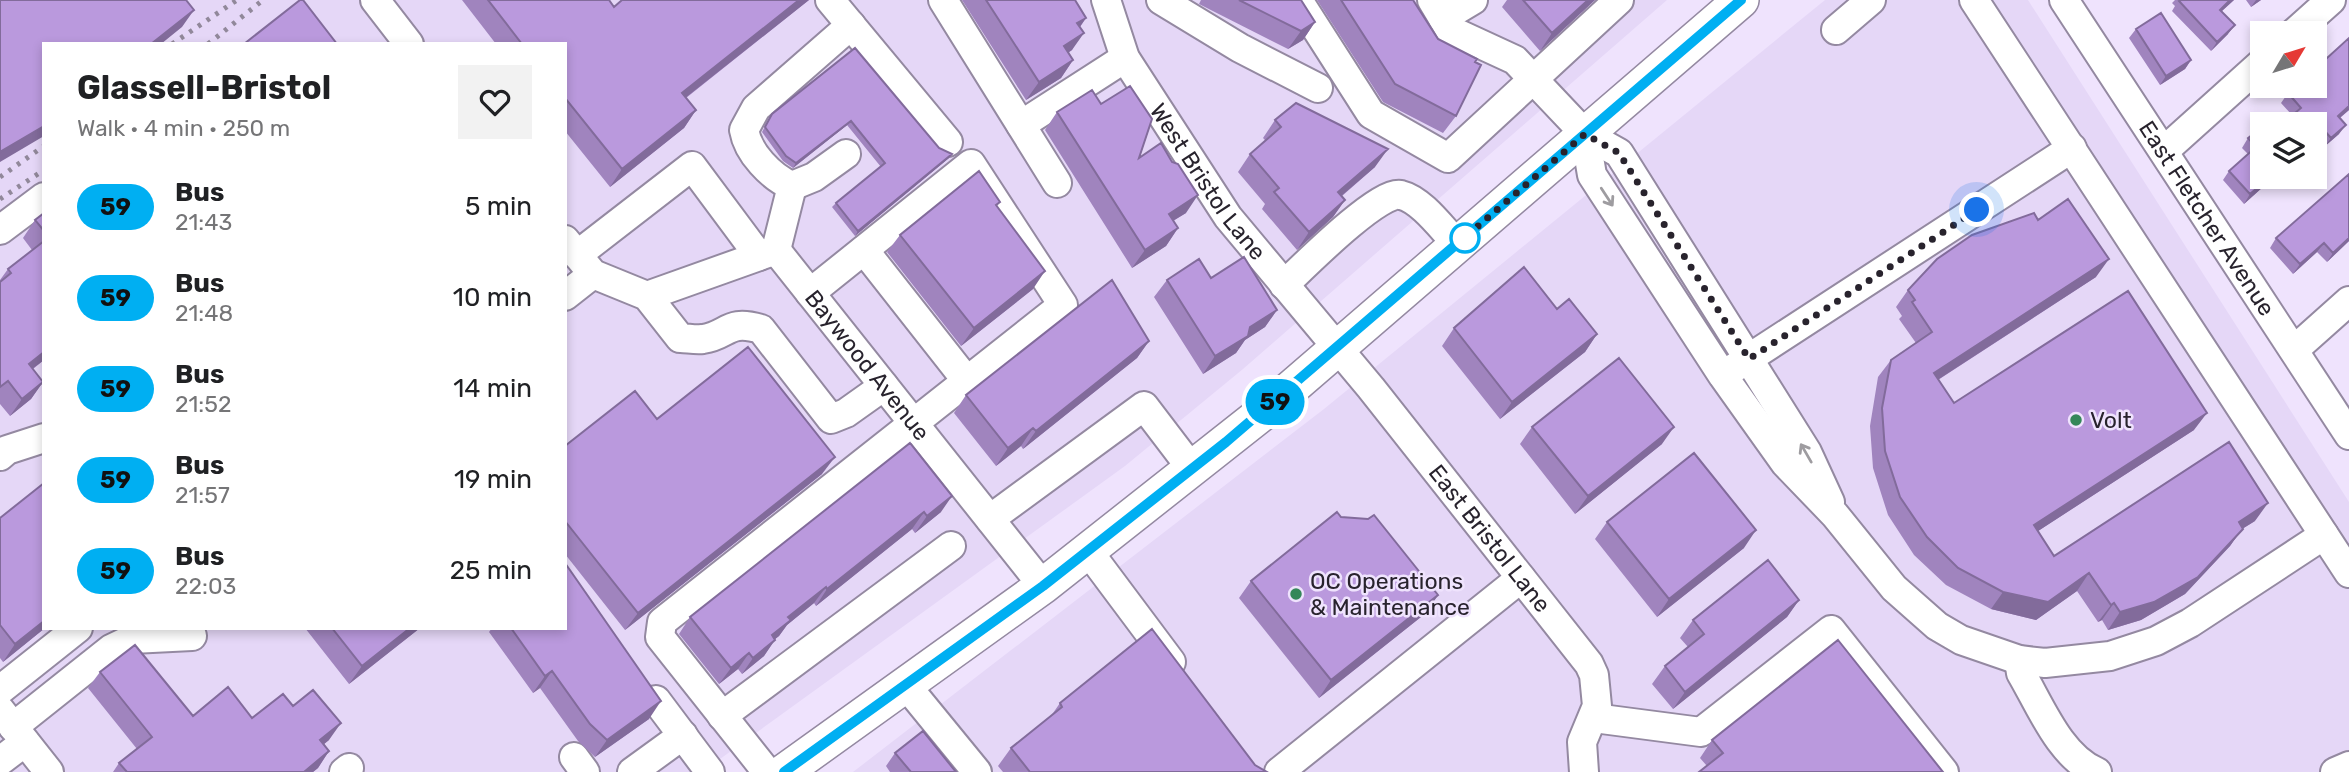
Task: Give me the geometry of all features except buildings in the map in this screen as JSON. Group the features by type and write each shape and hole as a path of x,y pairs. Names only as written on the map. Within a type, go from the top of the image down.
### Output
{"main road":[{"path":"784,772 1043,586 1192,469 1741,0"}],"street":[{"path":"374,0 407,42"},
{"path":"830,0 948,142"},
{"path":"943,0 1057,184"},
{"name":"West Bristol Lane","path":"1106,0 1125,58 1228,218 1338,347"},
{"path":"1161,0 1240,48 1318,88"},
{"path":"1298,0 1371,114 1448,158 1619,0"},
{"path":"1473,0 1437,9 1450,30 1515,61 1585,134 1619,153 1807,452 1835,514"},
{"path":"1836,30 1871,0"},
{"path":"1974,0 2349,573"},
{"name":"East Fletcher Avenue","path":"2064,0 2349,435"},
{"path":"2307,21 2331,0"},
{"path":"792,186 768,171 745,138 744,130 756,108 851,24"},
{"path":"1021,125 1125,58"},
{"path":"2164,151 2250,74"},
{"path":"1585,134 1592,175 1723,376 1785,463 1835,514 1870,562 1913,607 1961,640 2019,660 2045,663 2094,660 2156,641 2190,623 2324,535"},
{"path":"1723,376 2072,148"},
{"path":"647,296 768,253 792,186 814,177 846,153"},
{"path":"767,772 660,637 662,622 1063,305 971,164 810,293"},
{"name":"Baywood Avenue","path":"578,256 692,166 768,253 810,293 1043,586"},
{"path":"1284,285 1375,205 1393,194 1404,195 1421,208 1457,244"},
{"path":"0,230 42,198"},
{"path":"863,250 967,381"},
{"path":"567,290 578,256 647,296 680,338 705,339 725,328 743,324 761,329 831,419 846,413 884,386"},
{"path":"2294,350 2349,301"},
{"name":"East Bristol Lane","path":"1338,347 1589,664 1597,690 1588,730 1584,772"},
{"path":"990,519 1144,406 1192,469"},
{"path":"0,456 7,450 42,439"},
{"path":"722,716 951,546"},
{"path":"1088,551 1189,685"},
{"path":"1279,772 1521,578"},
{"path":"0,690 75,630"},
{"path":"1588,730 1701,732 1831,630 1944,772"},
{"path":"0,761 13,726 111,649 132,639 192,636"},
{"path":"2019,660 2021,673 2069,752 2084,767 2097,772"},
{"path":"905,684 977,772"},
{"path":"656,700 710,772"},
{"path":"13,726 49,772"},
{"path":"632,772 682,735"},
{"path":"2335,772 2349,766"}],"shaded area":[{"path":"0,0 1667,0 1243,369 1125,466 702,772 0,772"},
{"path":"1825,0 2028,0 2349,502 2349,772 853,772 1324,409"}],"railway":[{"path":"175,42 237,0"},
{"path":"210,42 263,0"},
{"path":"0,177 42,147"},
{"path":"0,199 42,171"}],"bus line":[{"name":"59","path":"784,772 1043,586 1261,414 1741,0"}],"place":[{"name":"Volt","path":"2076,420"},
{"name":"OC Operations & Maintenance","path":"1296,594"}],"route":[{"path":"1465,238 1457,244 1585,134 1619,153 1749,359 1977,210"}]}
